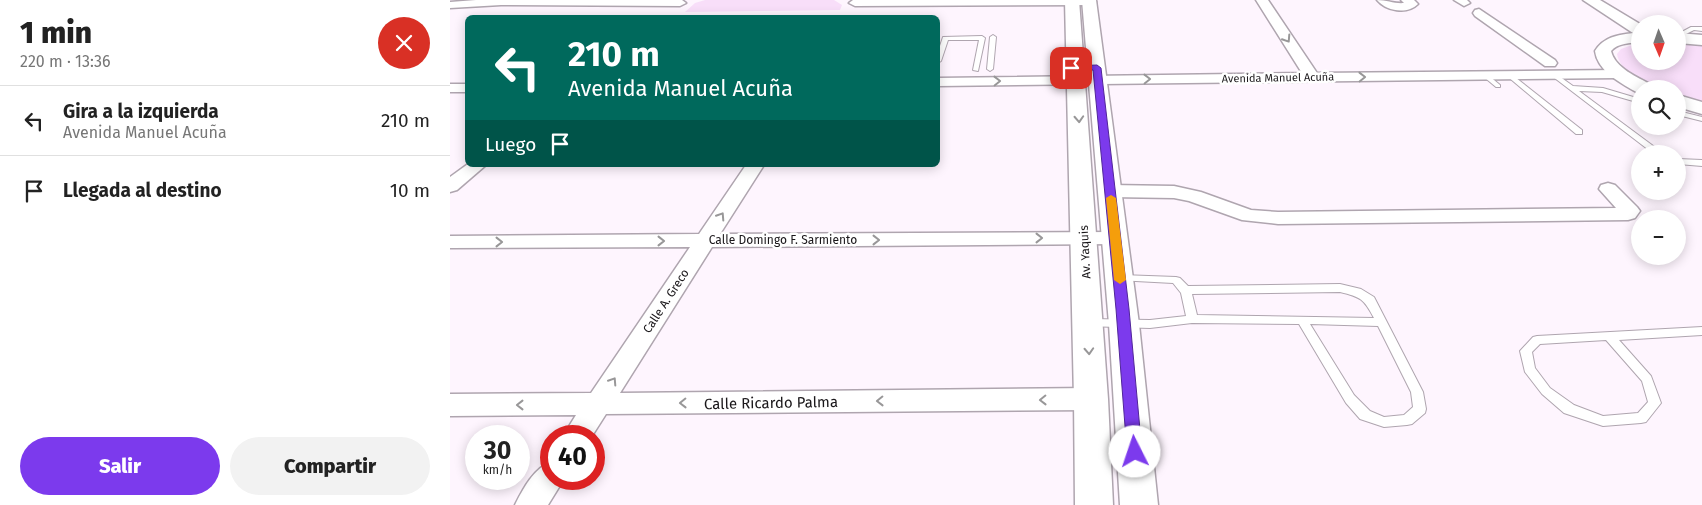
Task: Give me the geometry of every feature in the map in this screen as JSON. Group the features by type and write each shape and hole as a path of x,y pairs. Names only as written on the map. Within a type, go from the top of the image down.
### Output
{"street":[{"path":"1262,0 1308,72"},
{"path":"1383,0 1388,5 1403,7 1412,4 1407,0"},
{"path":"1590,0 1631,25"},
{"path":"1608,0 1632,15"},
{"path":"450,5 501,2 684,2"},
{"path":"665,14 684,2"},
{"path":"850,15 853,2 1083,6"},
{"name":"Av. Yaquis","path":"1083,6 1087,74 1084,238 1092,399 1094,505"},
{"path":"1479,13 1552,69"},
{"path":"1631,38 1623,39 1606,46 1603,51 1603,56 1612,69 1631,81"},
{"path":"1686,38 1702,40"},
{"name":"Avenida Manuel Acuña","path":"1308,72 1486,76 1552,69"},
{"name":"Avenida Manuel Acuña","path":"940,82 1087,74 1612,69"},
{"name":"Avenida Manuel Acuña","path":"940,70 1087,74"},
{"name":"Av. Yaquis","path":"1087,74 1110,191 1116,238 1138,505"},
{"path":"450,77 465,76"},
{"path":"450,88 465,88"},
{"path":"1686,103 1702,108"},
{"path":"450,186 474,167"},
{"name":"Calle A. Greco","path":"584,425 754,167"},
{"path":"1110,191 1174,192 1194,196 1249,216 1278,218 1628,214 1630,211 1627,207 1608,189"},
{"name":"Calle Domingo F. Sarmiento","path":"450,242 1116,238"},
{"name":"Calle Ricardo Palma","path":"450,405 1092,399"},
{"path":"531,505 541,490"}],"lane":[{"path":"1686,32 1693,28 1702,28"},
{"path":"983,70 993,37"},
{"path":"940,54 945,38 982,38 983,70"},
{"path":"1552,69 1572,88 1648,145"},
{"path":"1509,75 1579,132"},
{"path":"1486,76 1498,86"},
{"path":"1572,88 1603,90 1631,98"},
{"path":"1686,115 1702,119"},
{"path":"1686,162 1702,163"},
{"path":"1120,278 1176,280 1186,290 1192,319"},
{"path":"1186,290 1340,288 1357,292 1370,300 1417,392 1420,409 1407,420 1384,422 1365,415 1350,399 1302,320"},
{"path":"1088,322 1150,324 1192,319 1381,322"},
{"path":"1610,337 1647,380 1655,403 1641,418 1603,421 1569,409 1546,391 1529,369 1526,351 1537,340 1702,331"}],"shaded area":[{"path":"705,0 834,0 842,5 840,10 685,12 695,3"},
{"path":"1686,42 1702,44 1702,104 1686,99 1686,80 1638,80 1627,71 1619,60 1617,54 1621,49 1631,45 1631,70 1686,70"}],"slow traffic":[{"path":"1111,198 1120,280"}],"route":[{"path":"1071,68 1097,68 1116,238 1135,452"}]}
